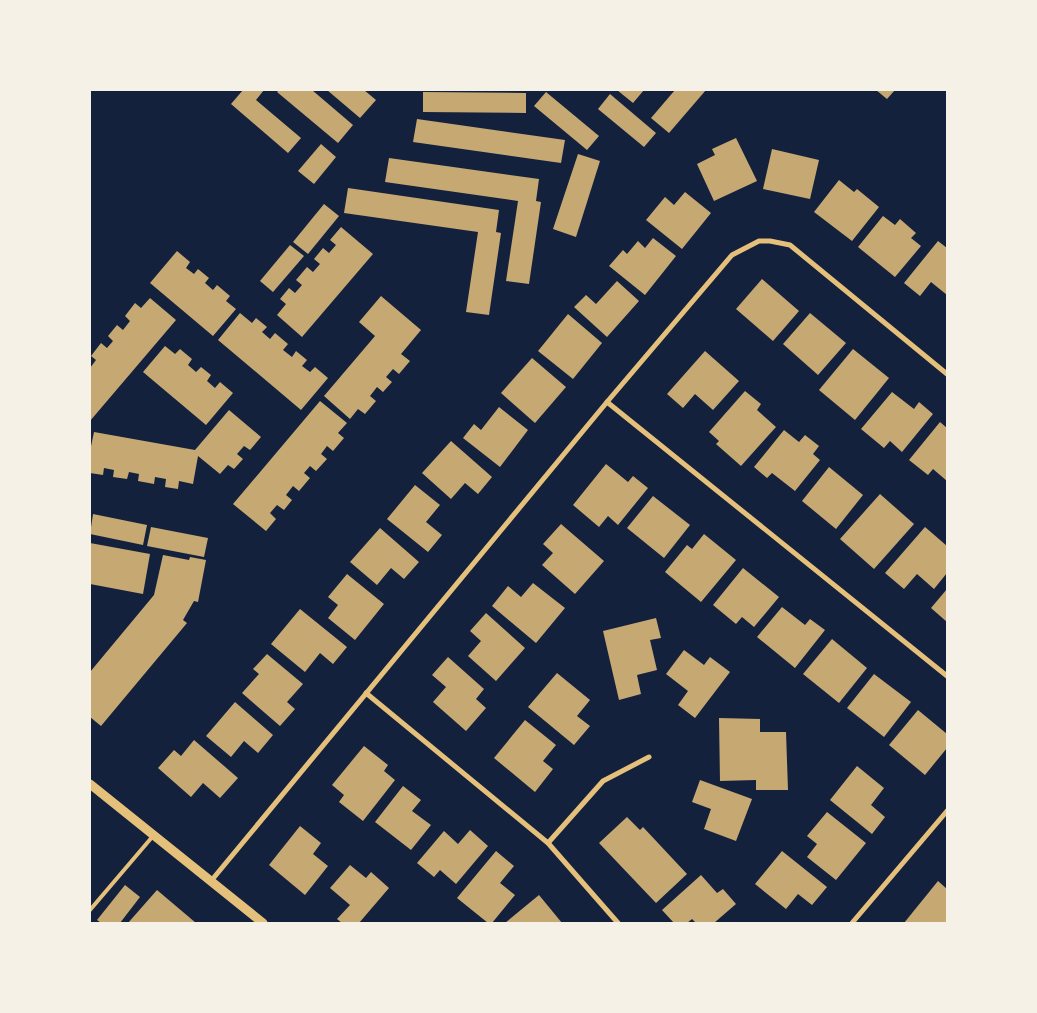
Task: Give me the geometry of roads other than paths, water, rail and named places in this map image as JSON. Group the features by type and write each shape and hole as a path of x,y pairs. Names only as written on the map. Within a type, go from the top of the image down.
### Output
{"street":[{"path":"211,881 732,255 759,241 790,245 947,374"},
{"path":"608,402 947,676"},
{"path":"366,693 548,842 618,923"},
{"path":"548,842 603,781 650,757"},
{"path":"90,784 263,923"},
{"path":"852,923 947,811"}],"lane":[{"path":"90,910 154,835"}]}
